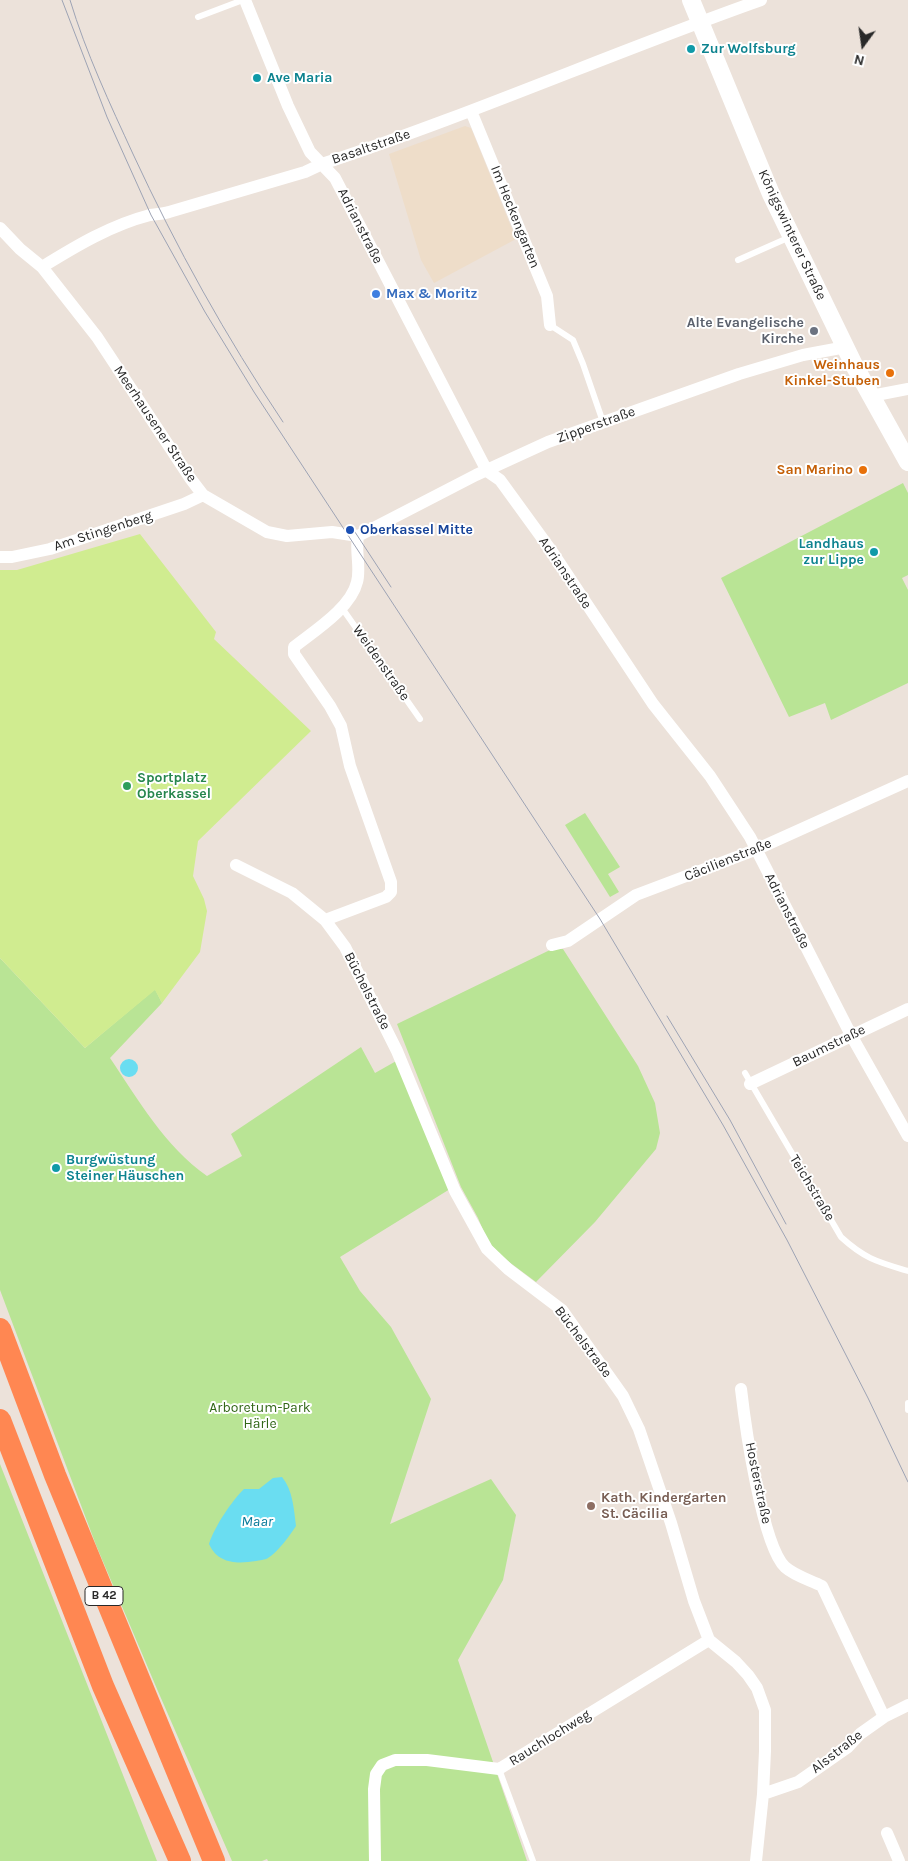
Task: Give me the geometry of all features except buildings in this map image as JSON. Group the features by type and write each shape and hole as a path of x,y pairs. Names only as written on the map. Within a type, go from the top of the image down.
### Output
{"highway":[{"name":"B 42","path":"0,1329 62,1493 214,1861"},
{"name":"B 42","path":"0,1420 103,1686 180,1861"}],"main road":[{"name":"Königswinterer Straße","path":"692,0 761,172 870,396 908,462"}],"street":[{"name":"Adrianstraße","path":"244,0 288,106 310,152 335,178 487,471 500,480 553,554 653,704 710,776 750,837 851,1035 908,1136"},
{"name":"Basaltstraße","path":"42,267 84,241 111,229 151,215 170,212 305,172 322,164 472,111 761,0"},
{"name":"Im Heckengarten","path":"472,111 547,296 550,326"},
{"name":"Meerhausener Straße","path":"0,228 20,249 42,267 97,337 190,478 203,494 267,532 287,536 332,532 358,536"},
{"name":"Zipperstraße","path":"358,536 548,442 738,374 803,355 846,347"},
{"path":"870,396 908,389"},
{"name":"Am Stingenberg","path":"0,557 12,557 50,549 184,504 203,494"},
{"path":"325,920 386,897 391,892 391,882 350,766 342,726 294,654 294,647 342,608 352,593 358,581 356,546 358,536"},
{"name":"Cäcilienstraße","path":"552,945 568,941 636,895 755,850 908,781"},
{"name":"Büchelstraße","path":"236,865 292,893 325,920 344,947 397,1051 455,1191 487,1249 562,1310 623,1396 639,1429 694,1601 709,1640 736,1662 757,1688 765,1710 766,1742 763,1794 756,1861"},
{"name":"Baumstraße","path":"748,1078 851,1035 908,1008"},
{"name":"Hosterstraße","path":"741,1389 744,1417 763,1516 778,1558 785,1567 797,1575 822,1586 884,1716"},
{"name":"Rauchlochweg","path":"375,1861 374,1789 376,1774 382,1765 395,1760 427,1760 499,1769 709,1640"},
{"name":"Alsstraße","path":"763,1794 798,1782 848,1747 860,1734 884,1716 908,1705"},
{"path":"887,1833 898,1861"}],"lane":[{"path":"198,17 244,0"},
{"path":"738,260 792,237"},
{"path":"550,326 573,340 603,422"},
{"name":"Weidenstraße","path":"342,608 420,719"},
{"name":"Teichstraße","path":"748,1078 841,1237 857,1252 876,1261 908,1271"},
{"path":"908,1403 908,1410"},
{"path":"499,1769 533,1861"}],"shaded area":[{"path":"465,126 471,128 516,239 434,283 421,260 389,154"}],"green space":[{"path":"903,483 908,493 908,575 902,578 908,590 908,683 831,720 825,703 789,717 721,578"},
{"name":"Sportplatz Oberkassel","path":"140,534 216,632 214,639 311,731 198,841 193,876 204,899 207,911 200,952 162,1003 155,990 85,1048 0,958 0,570 17,570"},
{"path":"585,813 620,867 608,874 619,892 610,897 565,825"},
{"path":"552,949 563,949 638,1066 655,1103 660,1133 656,1149 595,1222 536,1282 505,1259 488,1242 478,1218 461,1187 397,1024"},
{"name":"Arboretum-Park Härle","path":"0,958 85,1048 155,989 162,1003 110,1058 165,1137 207,1176 242,1156 231,1134 361,1047 375,1073 398,1060 450,1189 340,1257 360,1291 391,1327 431,1399 390,1524 491,1479 516,1515 503,1580 458,1660 527,1861 268,1861 267,1859 262,1861 232,1861 96,1545 0,1290"},
{"path":"0,1464 157,1861 0,1861"}],"water":[{"path":"129,1059 135,1062 138,1068 135,1074 129,1077 123,1074 120,1068 123,1062"},
{"name":"Maar","path":"282,1477 291,1494 296,1526 284,1543 276,1552 264,1560 235,1562 217,1556 209,1544 219,1522 234,1501 244,1489 259,1489 273,1478"}],"tram line":[{"path":"62,0 107,117 151,215 205,312 254,392 600,919 723,1125 787,1240 868,1398 908,1482"},
{"path":"70,0 99,78 167,223 222,324 283,422"},
{"path":"353,529 391,587"},
{"path":"667,1016 730,1120 786,1224"}],"place":[{"name":"Zur Wolfsburg","path":"691,49"},
{"name":"Ave Maria","path":"257,78"},
{"name":"Max & Moritz","path":"376,294"},
{"name":"Alte Evangelische Kirche","path":"814,331"},
{"name":"Weinhaus Kinkel-Stuben","path":"890,373"},
{"name":"San Marino","path":"863,470"},
{"name":"Oberkassel Mitte","path":"350,530"},
{"name":"Landhaus zur Lippe","path":"874,552"},
{"name":"Sportplatz Oberkassel","path":"127,786"},
{"name":"Burgwüstung Steiner Häuschen","path":"56,1168"},
{"name":"Kath. Kindergarten St. Cäcilia","path":"591,1506"}]}
